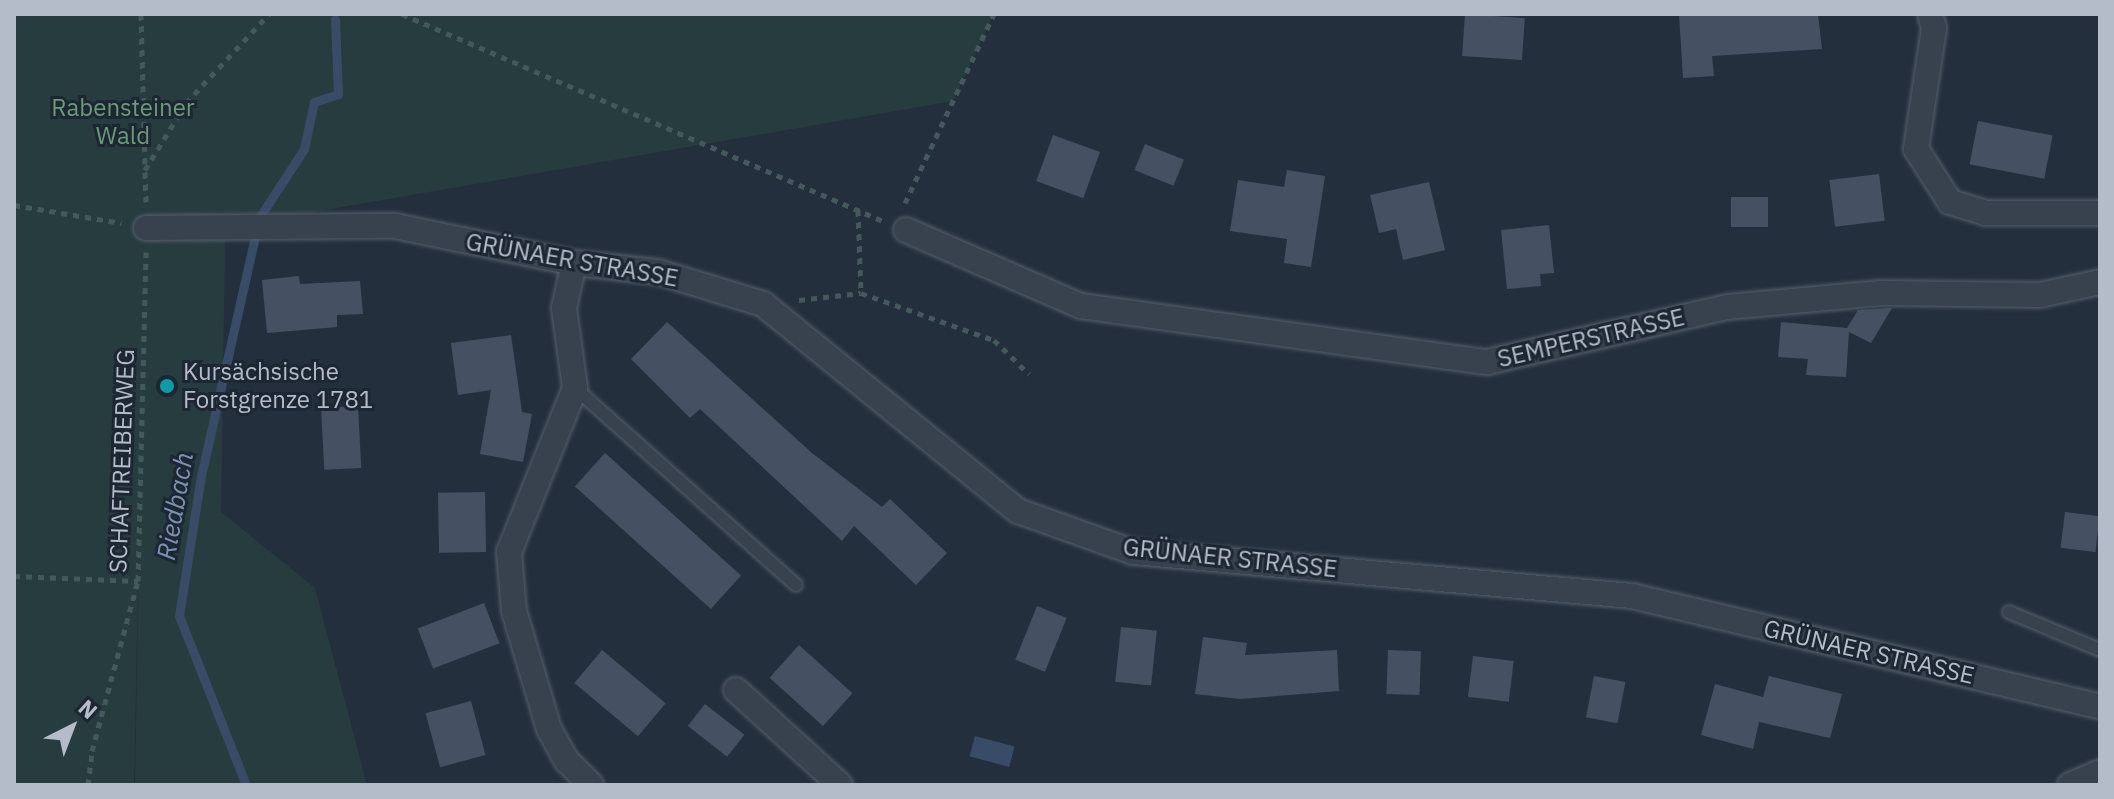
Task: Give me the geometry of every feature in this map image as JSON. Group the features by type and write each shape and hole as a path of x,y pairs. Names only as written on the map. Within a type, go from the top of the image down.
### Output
{"street":[{"path":"1930,14 1934,28 1916,149 1950,202 1985,213 2100,213"},
{"name":"SEMPERSTRASSE","path":"902,224 1081,306 1487,362 1727,307 1881,293 2040,295 2100,282"},
{"name":"GRÜNAER STRASSE","path":"146,228 395,226 574,263 658,272 763,304 1018,511 1133,552 1632,596 2100,707"},
{"path":"574,263 564,308 575,388 509,552 514,611 549,729 567,761 591,785"},
{"path":"736,690 840,785"},
{"path":"2070,785 2100,772"}],"lane":[{"path":"575,388 796,585"},
{"path":"2009,612 2100,650"}],"path":[{"name":"SCHAFTREIBERWEG","path":"88,785 92,751 138,581 146,228 141,14"},
{"path":"145,170 186,103 269,14"},
{"path":"402,14 413,15 858,210 902,224 994,14"},
{"path":"14,205 146,228"},
{"path":"858,210 861,293"},
{"path":"763,304 861,293 994,340 1029,374"},
{"path":"14,576 138,581"}],"green space":[{"name":"Rabensteiner Wald","path":"14,14 994,14 953,101 250,223 147,235 225,240 221,512 315,588 367,785 135,785 140,493 134,785 14,785"}],"water":[{"path":"975,736 1015,747 1009,767 970,756"}],"building":[{"path":"1465,14 1525,18 1522,60 1462,56"},
{"path":"1679,14 1818,14 1822,49 1712,56 1714,76 1683,78"},
{"path":"1978,121 2053,136 2044,179 1970,164"},
{"path":"1053,135 1100,152 1083,198 1036,181"},
{"path":"1145,144 1184,160 1173,186 1135,170"},
{"path":"1287,170 1325,176 1311,267 1284,263 1287,239 1230,231 1238,180 1284,187"},
{"path":"1879,174 1885,221 1835,227 1829,180"},
{"path":"1429,182 1445,250 1403,260 1396,229 1379,233 1370,195"},
{"path":"1731,197 1768,197 1768,227 1731,227"},
{"path":"1549,225 1554,273 1540,274 1541,286 1507,289 1501,230"},
{"path":"299,276 300,284 360,281 363,314 337,315 337,327 267,333 262,280"},
{"path":"1892,308 1871,343 1849,332 1846,377 1806,375 1808,359 1778,357 1781,322 1847,328 1858,310"},
{"path":"667,322 812,453 882,507 890,499 947,553 916,585 854,526 842,541 700,409 690,418 631,359"},
{"path":"511,335 522,412 532,414 523,462 480,454 491,390 458,395 451,343"},
{"path":"358,406 361,468 324,470 321,408"},
{"path":"605,453 741,575 711,609 575,486"},
{"path":"485,492 486,552 439,553 438,493"},
{"path":"2065,512 2100,516 2095,552 2061,548"},
{"path":"484,603 499,643 433,669 418,628"},
{"path":"1037,606 1067,618 1045,672 1015,660"},
{"path":"1121,627 1157,631 1151,685 1115,682"},
{"path":"1203,637 1247,643 1245,655 1337,650 1339,691 1240,699 1195,694"},
{"path":"799,645 853,693 823,726 770,678"},
{"path":"602,650 666,703 638,736 574,683"},
{"path":"1388,650 1421,651 1419,695 1386,694"},
{"path":"1473,656 1514,661 1509,702 1468,697"},
{"path":"1594,676 1625,682 1617,723 1586,717"},
{"path":"1769,676 1842,694 1830,738 1759,722 1753,749 1701,735 1715,684 1763,697"},
{"path":"471,701 485,755 440,767 426,713"},
{"path":"705,704 744,735 727,757 688,726"}],"waterway":[{"name":"Riedbach","path":"246,785 179,616 201,476 259,218 304,149 314,102 338,94 335,19"}],"place":[{"name":"Kursächsische Forstgrenze 1781","path":"167,386"}]}
